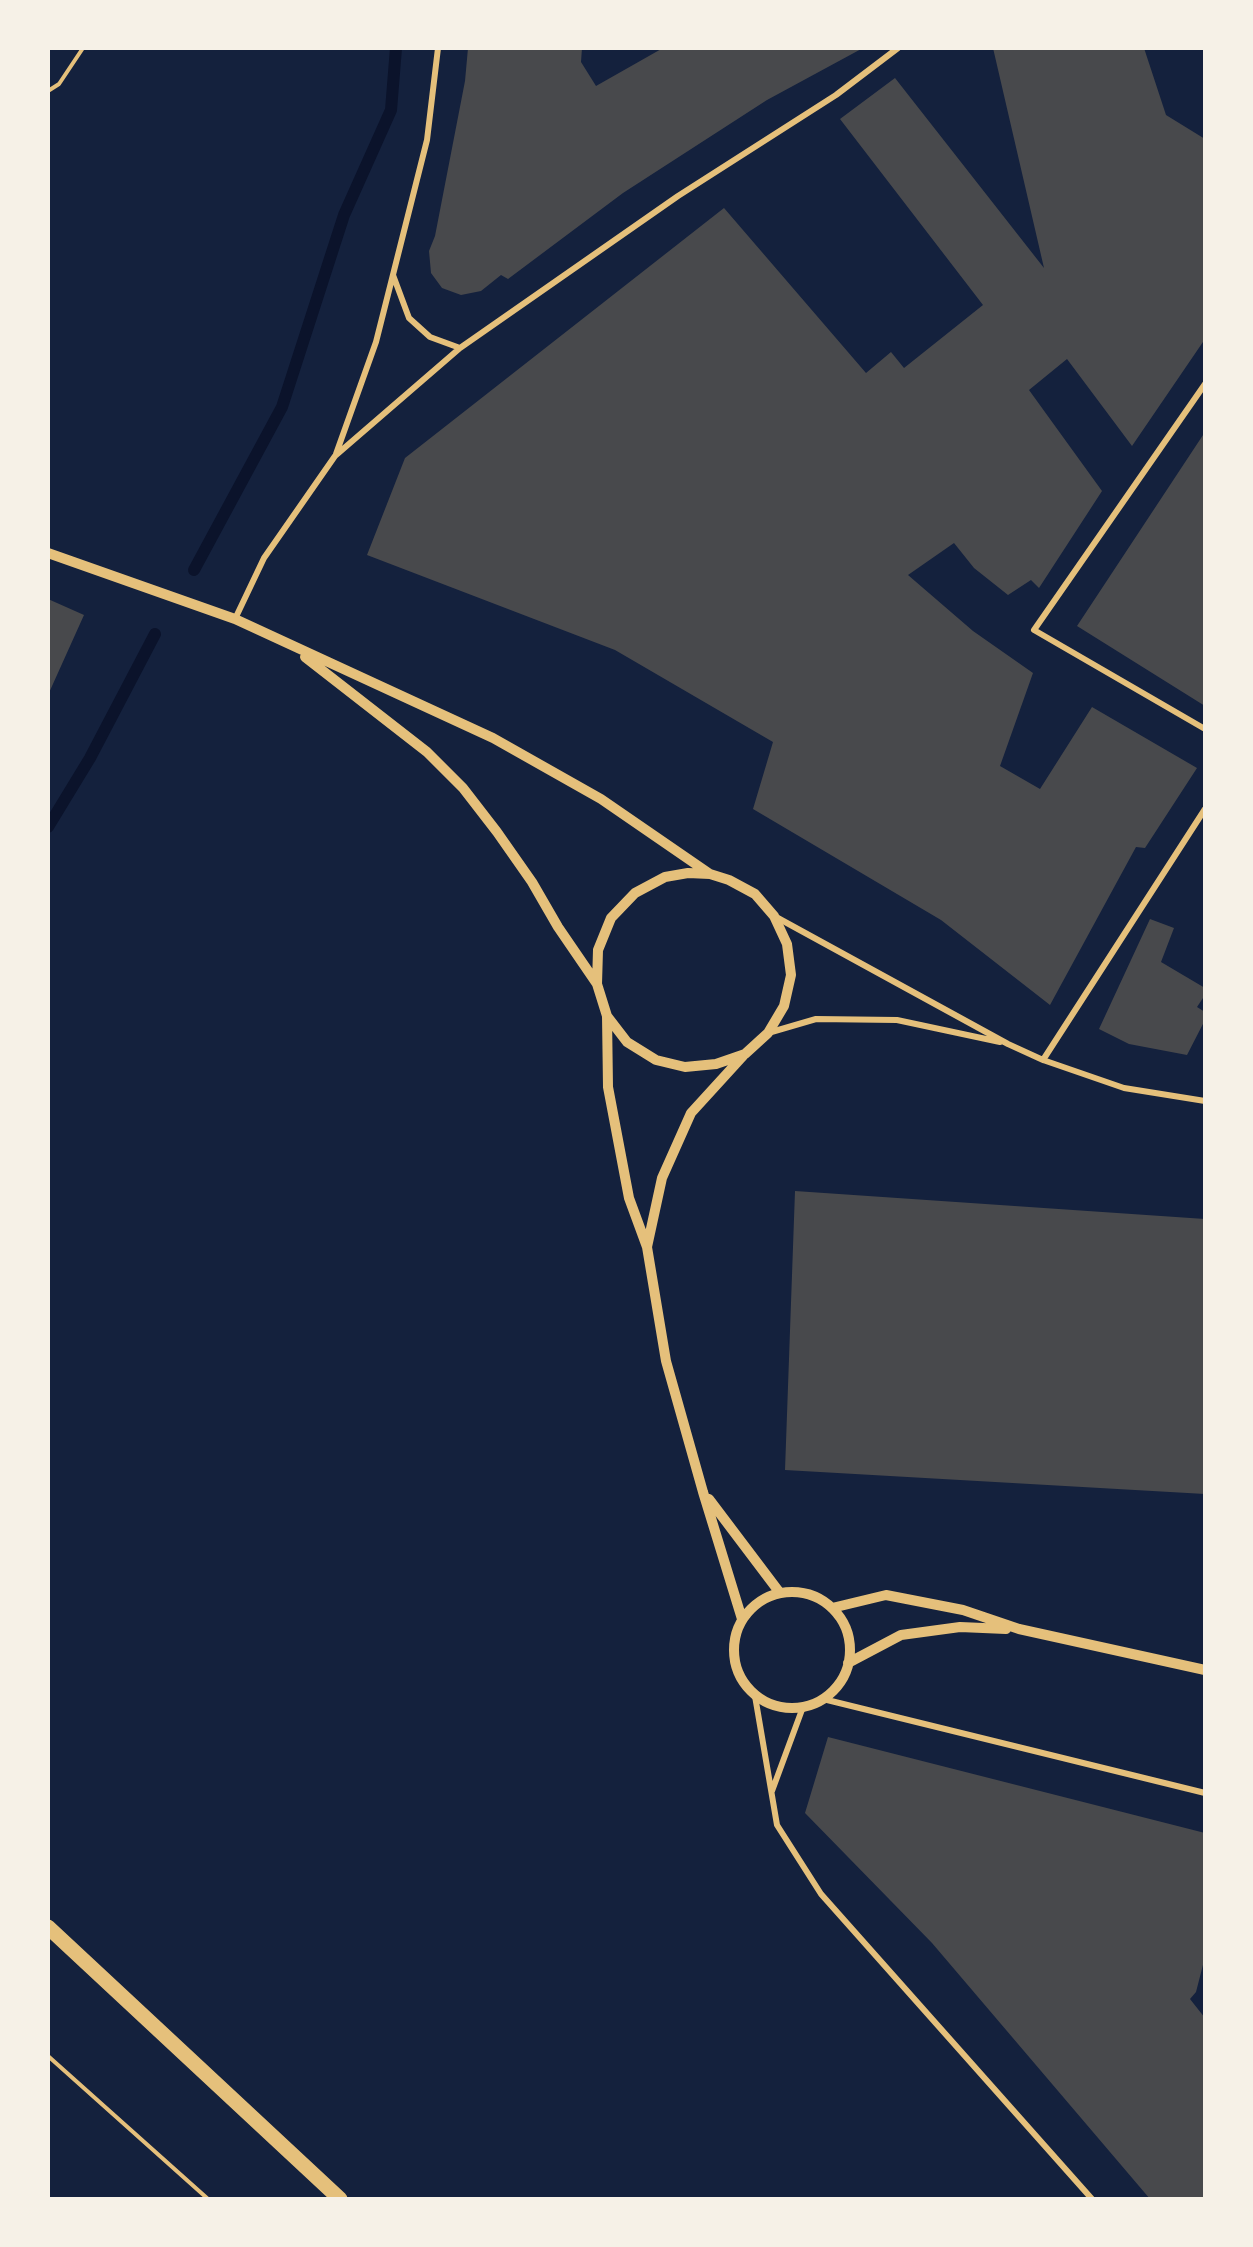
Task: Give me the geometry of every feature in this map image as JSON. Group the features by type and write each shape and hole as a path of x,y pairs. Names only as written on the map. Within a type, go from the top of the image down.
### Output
{"main road":[{"path":"48,1927 340,2199"}],"street":[{"path":"335,456 376,342 427,140 438,48"},
{"path":"235,619 264,558 335,456 460,348 678,196 836,95 898,48"},
{"path":"393,274 409,318 430,337 460,348"},
{"path":"1205,384 1034,630 1205,729"},
{"path":"48,553 235,619 493,738 601,799 711,874 729,880 755,894 774,916 788,944 791,975 784,1006 768,1033 745,1054 692,1113 662,1178 647,1247"},
{"path":"291,646 427,752 463,788 498,832 597,984 607,1016 608,1087 629,1197 647,1247 666,1361 742,1618"},
{"path":"1043,1060 1205,809"},
{"path":"597,984 598,950 602,939 611,918 635,893 665,877 688,873 711,874"},
{"path":"774,916 1008,1044 1043,1060 1124,1088 1205,1101"},
{"path":"607,1016 627,1042 656,1060 685,1067 716,1065 745,1054"},
{"path":"768,1033 816,1019 897,1020 1008,1044"},
{"path":"703,1492 780,1593"},
{"path":"755,1696 779,1707 803,1707 823,1699 840,1683 848,1663 849,1641 843,1623 832,1608 817,1598 799,1592 780,1593 763,1599 742,1618 733,1646 738,1674 755,1696 777,1825 821,1894 1092,2199"},
{"path":"832,1608 886,1595 963,1610 1019,1629 1205,1671"},
{"path":"848,1663 901,1635 960,1626 1019,1629"},
{"path":"823,1699 1205,1793"},
{"path":"772,1792 803,1707"}],"path":[{"path":"48,91 59,84 83,48"},
{"path":"48,2056 208,2199"}],"building":[{"path":"468,48 582,48 581,62 596,86 663,48 863,48 767,100 623,193 508,279 501,275 481,291 461,295 442,288 431,273 429,251 435,236 465,81"},
{"path":"993,48 1144,48 1166,115 1205,139 1205,339 1132,446 1067,359 1029,390 1102,491 1039,588 1031,580 1008,595 974,568 954,543 908,575 973,631 1033,673 1000,766 1040,789 1092,707 1197,768 1145,848 1136,847 1050,1005 941,920 753,809 773,742 615,650 367,555 405,458 724,208 866,373 891,352 904,368 983,305 840,119 895,78 1044,268"},
{"path":"1205,432 1205,706 1077,626"},
{"path":"48,599 84,615 48,695"},
{"path":"1150,919 1174,928 1161,962 1205,988 1205,995 1197,1007 1205,1012 1205,1020 1187,1055 1129,1044 1099,1029"},
{"path":"795,1191 1205,1219 1205,1494 785,1470"},
{"path":"828,1737 1205,1833 1205,1957 1196,1992 1190,1999 1205,2018 1205,2199 1150,2199 932,1943 805,1813"}],"waterway":[{"path":"194,570 282,407 344,215 391,110 396,48"},
{"path":"48,827 90,758 155,634"}]}
